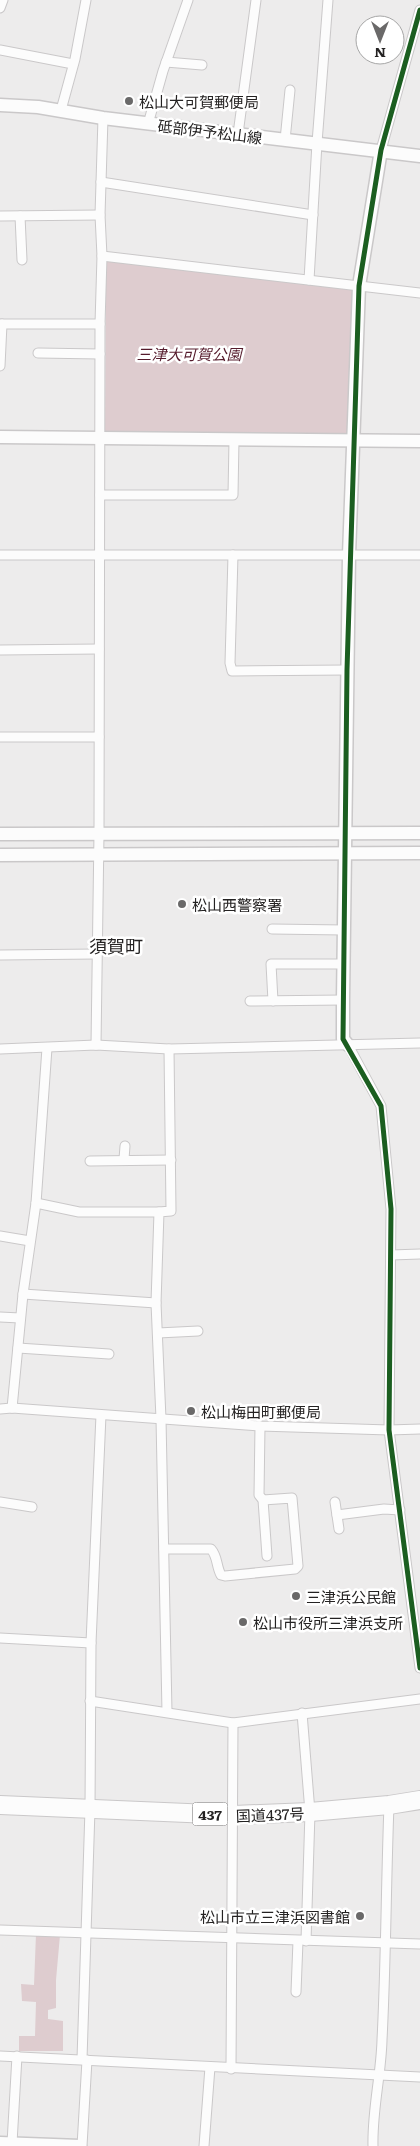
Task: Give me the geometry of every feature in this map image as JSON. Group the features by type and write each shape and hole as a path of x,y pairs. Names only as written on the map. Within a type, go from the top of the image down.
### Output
{"highway":[{"name":"国道437号","path":"0,1805 234,1815 310,1812 389,1805 420,1800"}],"street":[{"path":"0,8 3,0"},
{"path":"61,110 73,64 86,0"},
{"path":"148,124 166,62 188,0"},
{"path":"238,134 256,0"},
{"path":"309,280 328,0"},
{"path":"420,10 381,150 359,286 349,555 343,1000 343,1039 380,1106 391,1209 389,1430 420,1668"},
{"path":"0,50 73,64"},
{"path":"166,62 202,65"},
{"path":"285,140 290,90"},
{"name":"砥部伊予松山線","path":"0,105 61,110 148,124 420,156"},
{"path":"96,1045 102,256 100,216 103,118"},
{"path":"101,182 313,215"},
{"path":"0,216 100,216"},
{"path":"20,216 22,260"},
{"path":"102,256 420,293"},
{"path":"0,366 1,324 100,324"},
{"path":"38,353 100,354"},
{"path":"0,437 420,441"},
{"path":"100,495 232,495 234,440"},
{"path":"0,555 420,555"},
{"path":"233,555 230,663 232,671 347,670"},
{"path":"0,650 99,648"},
{"path":"0,737 99,737"},
{"path":"0,834 420,833"},
{"path":"0,855 420,853"},
{"path":"272,929 344,930"},
{"path":"0,954 97,954"},
{"path":"273,1001 271,964 344,964"},
{"path":"250,1001 343,1000"},
{"path":"0,1048 96,1045 169,1049 420,1043"},
{"path":"12,1408 20,1318 36,1204 48,1048"},
{"path":"36,1204 79,1212 171,1211 172,1160 169,1049"},
{"path":"124,1159 125,1146"},
{"path":"90,1161 124,1159 172,1160"},
{"path":"159,1212 156,1303 161,1419 167,1712"},
{"path":"0,1236 30,1241"},
{"path":"391,1254 420,1254"},
{"path":"23,1294 156,1303"},
{"path":"0,1317 20,1318"},
{"path":"158,1332 198,1331"},
{"path":"18,1348 109,1354"},
{"path":"0,1409 12,1408 260,1426 389,1430 420,1429"},
{"path":"17,2056 6,2143 81,2146 85,2059 86,1933 90,1809 91,1643 101,1415"},
{"path":"260,1426 259,1495 263,1500 267,1556"},
{"path":"164,1549 210,1549 216,1554 218,1570 221,1575 225,1576 296,1569 298,1566 292,1498 263,1500"},
{"path":"0,1502 32,1507"},
{"path":"335,1502 339,1529"},
{"path":"337,1515 384,1509 400,1510"},
{"path":"0,1638 91,1643"},
{"path":"90,1701 234,1723 420,1699"},
{"path":"296,1992 302,1941 310,1812 302,1713"},
{"path":"231,2069 234,1723"},
{"path":"373,2146 372,2119 380,2077 384,2002 389,1805"},
{"path":"0,1930 420,1944"},
{"path":"0,2056 420,2078"},
{"path":"204,2146 210,2067"}],"green space":[{"name":"三津大可賀公園","path":"106,260 355,289 350,437 105,434"},
{"path":"36,1934 60,1935 56,1980 56,2008 48,2010 48,2019 63,2021 63,2051 19,2051 19,2036 35,2036 36,2002 22,2001 21,1984 34,1985"}],"cycle path":[{"path":"420,10 381,150 359,286 347,670 343,1039 381,1106 391,1209 389,1430 420,1668"}],"place":[{"name":"松山大可賀郵便局","path":"129,101"},
{"name":"松山西警察署","path":"182,904"},
{"name":"松山梅田町郵便局","path":"191,1411"},
{"name":"三津浜公民館","path":"296,1596"},
{"name":"松山市役所三津浜支所","path":"243,1622"},
{"name":"松山市立三津浜図書館","path":"360,1916"}],"district":[{"name":"須賀町","path":"116,945"}]}
